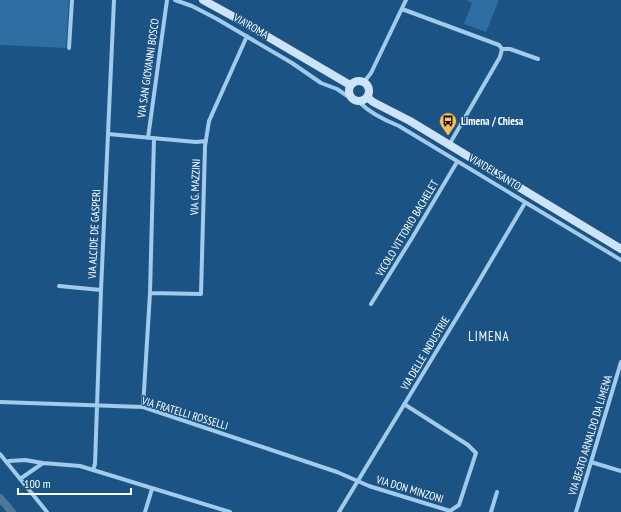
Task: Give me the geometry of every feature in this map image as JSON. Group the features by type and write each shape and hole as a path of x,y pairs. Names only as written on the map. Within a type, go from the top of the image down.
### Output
{"street":[{"path":"69,48 72,0"},
{"name":"VIA ALCIDE DE GASPERI","path":"93,470 95,464 114,0"},
{"name":"VIA SAN GIOVANNI BOSCO","path":"148,138 167,0"},
{"name":"VIA ROMA","path":"175,0 192,6 247,36 292,63 321,83 337,89 359,102"},
{"path":"203,0 350,85"},
{"path":"364,82 371,73 406,0"},
{"path":"402,9 499,45 502,49 510,49 538,59"},
{"name":"VIA G. MAZZINI","path":"150,293 201,294 206,141 209,121 247,36"},
{"path":"449,146 500,57 502,49"},
{"path":"292,63 303,57"},
{"path":"349,96 348,91 350,85 359,80 368,86 368,97"},
{"path":"368,97 373,102 410,121 621,249"},
{"path":"359,102 368,97"},
{"name":"VIA DEL SANTO","path":"359,102 384,121 399,126 621,260"},
{"path":"108,134 196,142 206,141"},
{"path":"143,407 150,293 154,138"},
{"name":"VICOLO VITTORIO BACHELET","path":"371,304 457,162"},
{"name":"VIA DELLE INDUSTRIE","path":"339,512 525,203"},
{"path":"59,286 101,290"},
{"name":"VIA BEATO ARNALDO DA LIMENA","path":"576,512 621,362"},
{"name":"VIA FRATELLI ROSSELLI","path":"0,402 97,404 143,407 338,472 357,481"},
{"name":"VIA DON MINZONI","path":"357,481 450,511 459,505 476,453 468,445 404,404"},
{"path":"0,454 47,512"},
{"path":"7,463 13,460 25,460 73,465 230,512"},
{"path":"591,462 621,471"},
{"path":"20,479 43,463"},
{"path":"145,512 152,489"},
{"path":"491,512 497,492"}],"shaded area":[{"path":"0,0 69,0 66,48 0,45"},
{"path":"465,0 499,0 486,32 464,24 472,3"}],"waterway":[{"path":"0,498 12,512"}],"place":[{"name":"Limena / Chiesa","path":"448,136"}],"district":[{"name":"LIMENA","path":"489,336"}]}
